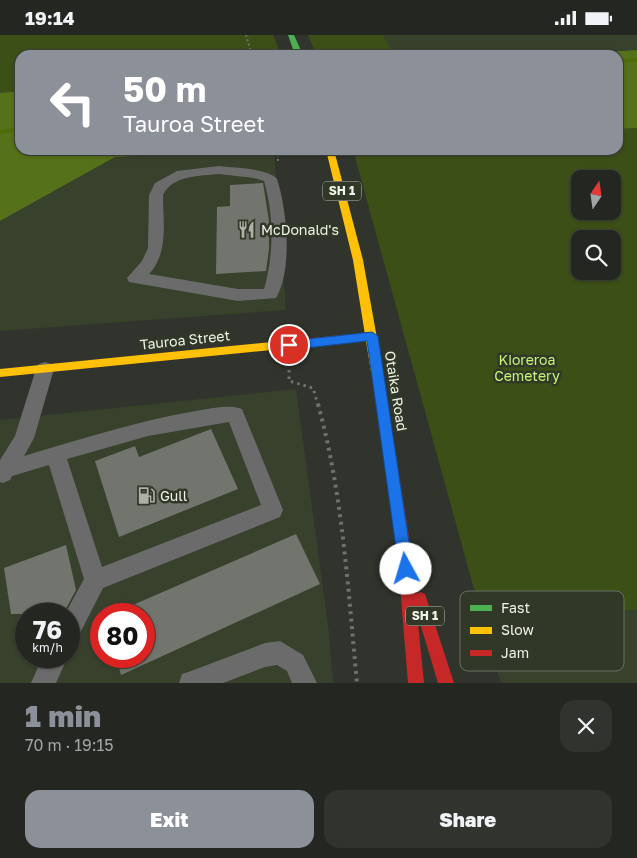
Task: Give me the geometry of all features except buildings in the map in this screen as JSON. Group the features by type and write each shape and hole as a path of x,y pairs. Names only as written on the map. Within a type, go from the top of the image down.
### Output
{"main road":[{"path":"291,35 297,50"},
{"name":"Otaika Road","path":"332,155 343,193 372,336 404,550 416,683"},
{"name":"Tauroa Street","path":"0,373 372,336"},
{"name":"Otaika Road","path":"404,550 446,683"}],"lane":[{"path":"219,170 256,174 274,173 278,250 276,277 270,294 238,295 160,280 134,278 149,264 156,248 156,195 160,186 182,174 219,170"},
{"path":"2,473 24,438 45,369"},
{"path":"2,473 130,432 202,417 235,414 274,510 95,580 80,609"},
{"path":"56,455 95,580"},
{"path":"191,683 265,655 280,653 295,663 305,683"},
{"path":"43,683 50,668"}],"path":[{"path":"246,35 250,50"},
{"path":"274,173 277,155"},
{"path":"289,345 289,381 312,388 320,411 341,519 358,683"}],"shaded area":[{"path":"383,35 637,35 637,50 623,51 391,50"},
{"path":"274,155 286,310 0,331 0,221 115,157"},
{"path":"296,389 329,632 333,683 0,683 0,420"},
{"path":"637,610 637,683 501,683 497,671 624,671 624,611"}],"green space":[{"path":"0,35 273,35 279,50 15,50 15,92 0,93"},
{"path":"308,35 383,35 391,50 314,50"},
{"path":"637,50 637,128 623,129 623,51"},
{"path":"15,92 15,155 160,155 115,157 0,221 0,93"},
{"name":"Kioreroa Cemetery","path":"637,128 637,610 624,611 624,591 475,591 354,155 623,155 623,129"}],"waterway":[{"path":"623,61 637,60"},
{"path":"0,132 15,130"}],"traffic: fast":[{"path":"291,35 297,50"}],"traffic: slow":[{"path":"331,155 358,260 377,372"},
{"path":"0,373 292,344"}],"traffic: jam":[{"path":"292,344 372,336"},
{"path":"377,372 404,550 416,683"},
{"path":"420,599 446,683"}],"place":[{"name":"McDonald's","path":"247,230"},
{"name":"Gull","path":"146,496"}],"route":[{"path":"289,345 372,336 406,569"}]}
